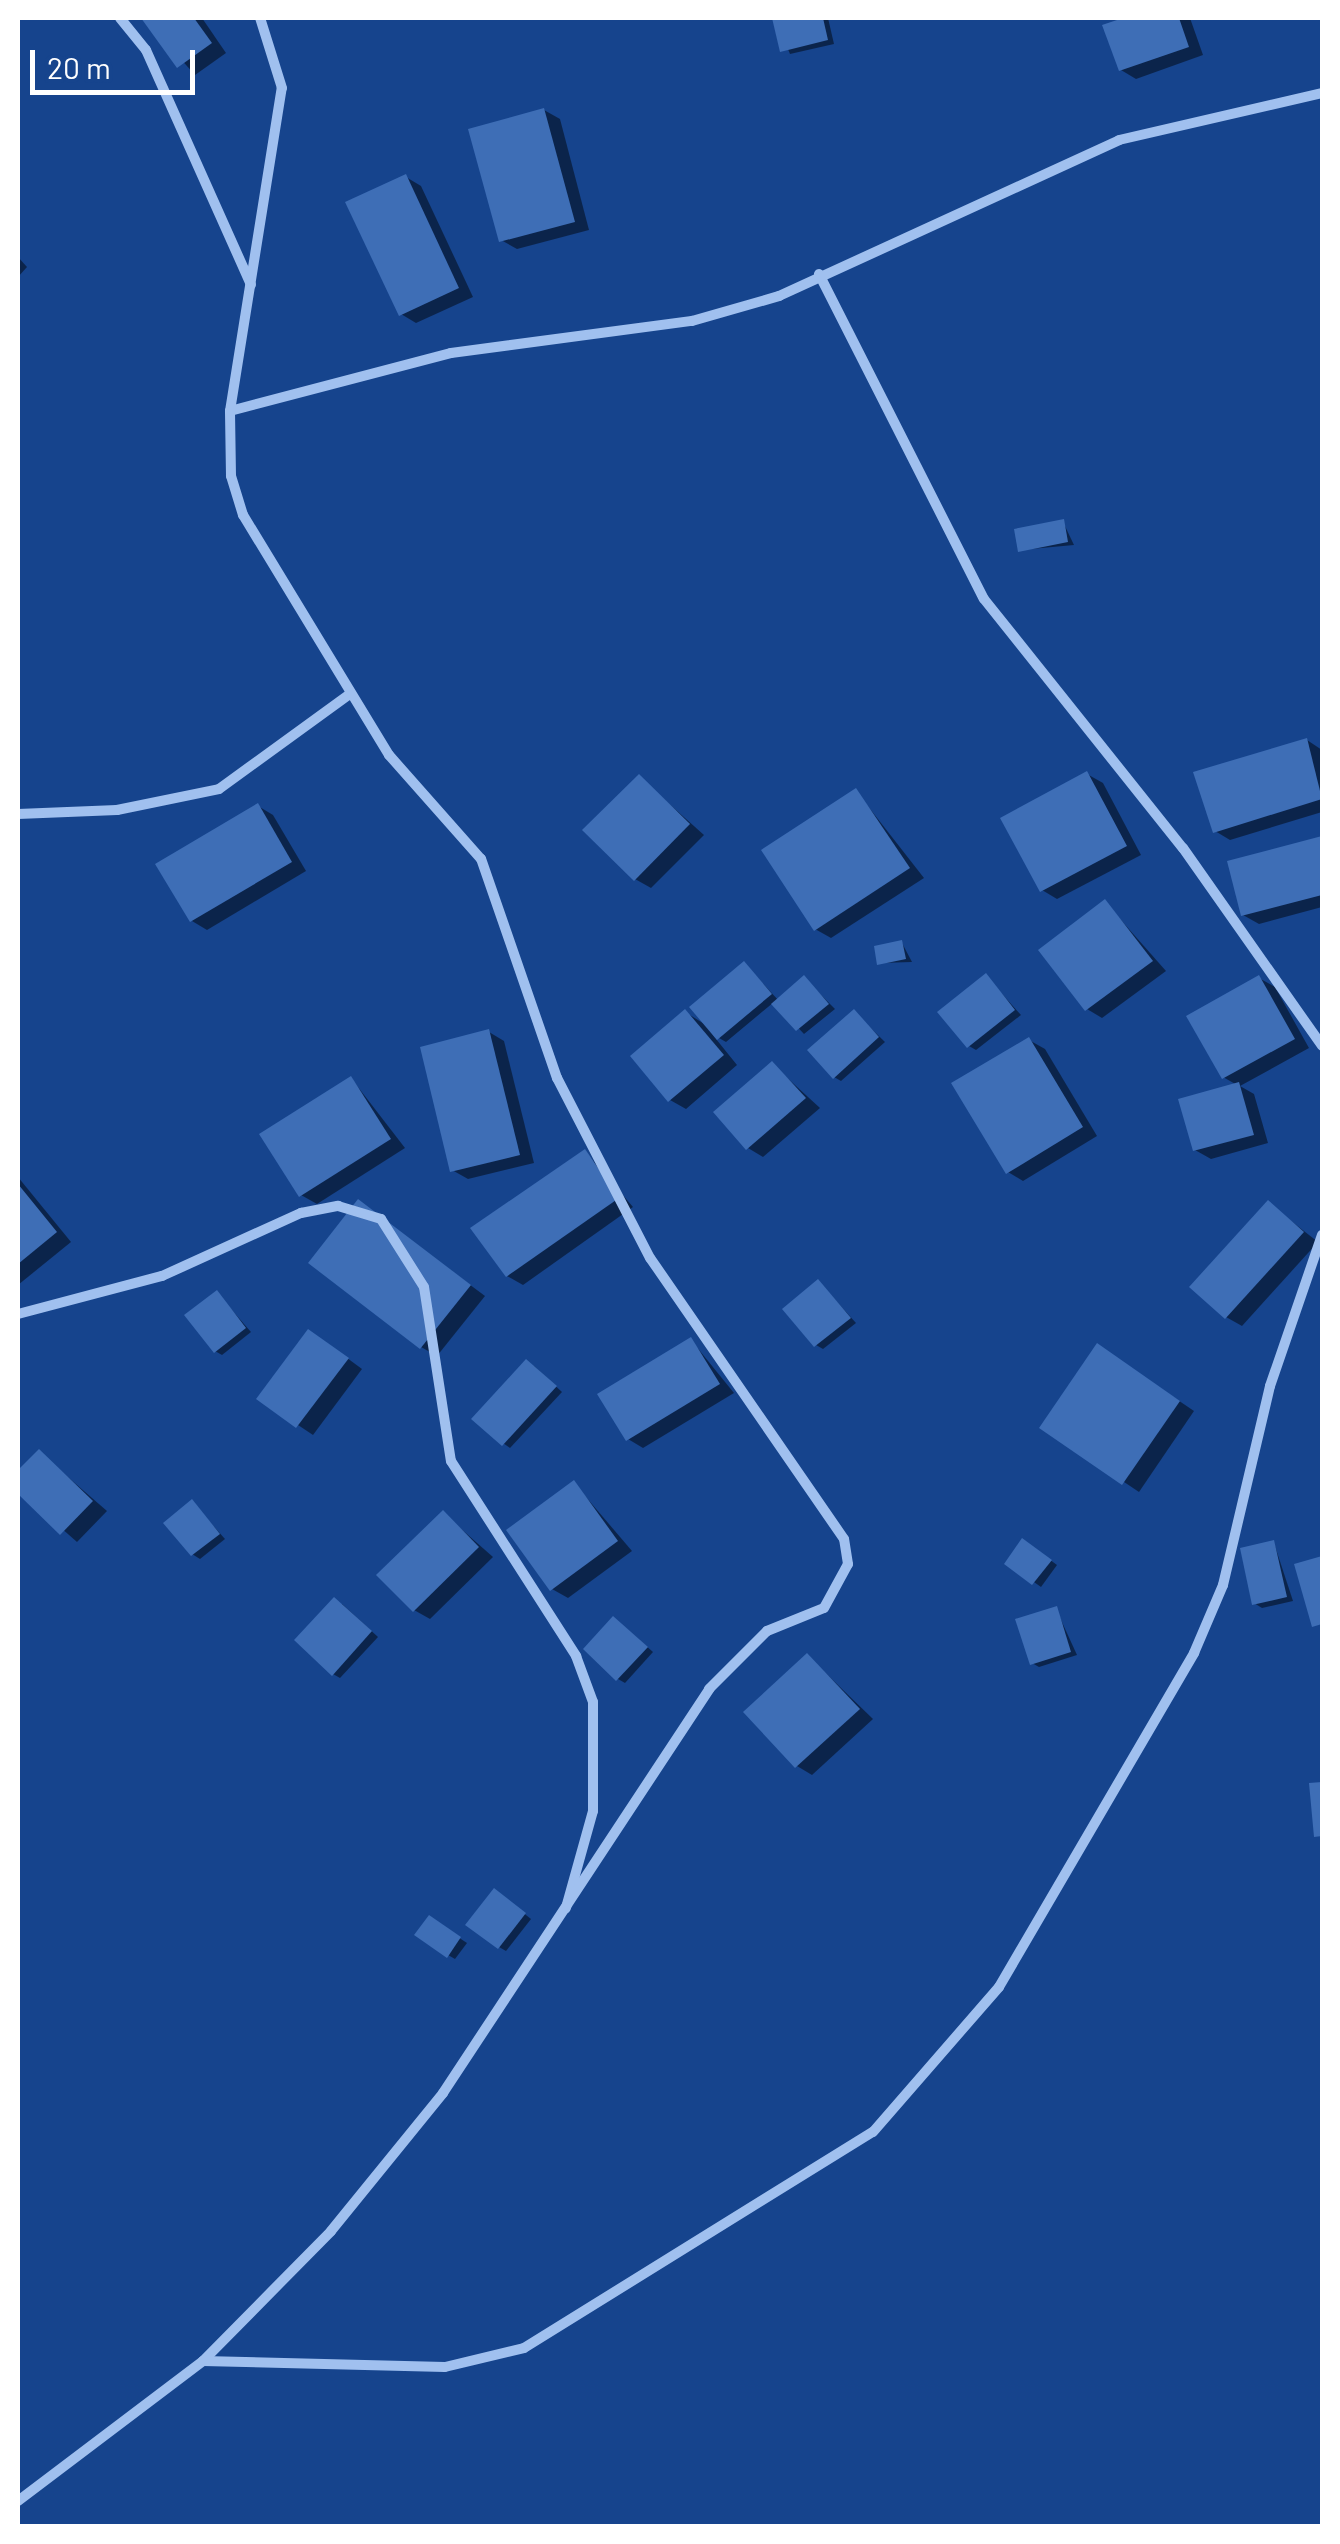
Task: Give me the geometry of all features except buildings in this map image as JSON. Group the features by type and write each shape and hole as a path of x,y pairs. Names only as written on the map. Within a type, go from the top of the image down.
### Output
{"street":[{"path":"120,18 146,50 252,288"},
{"path":"18,2501 202,2361 332,2230 443,2094 564,1919 709,1689 767,1631 824,1608 842,1584 846,1552 650,1258 558,1078 481,858 389,754 243,514 231,476 230,412 282,88 260,18"},
{"path":"230,412 451,353 692,321 819,274 1119,140 1322,93"},
{"path":"819,274 984,599 1183,848 1322,1046"},
{"path":"18,814 117,810 219,790 351,693"},
{"path":"18,1314 162,1276 301,1213 360,1209 401,1240 435,1332 435,1396 451,1461 576,1656 593,1702 593,1811 564,1919"},
{"path":"202,2361 445,2367 524,2348 873,2132 999,1987 1194,1653 1223,1585 1270,1386 1322,1234"}]}
